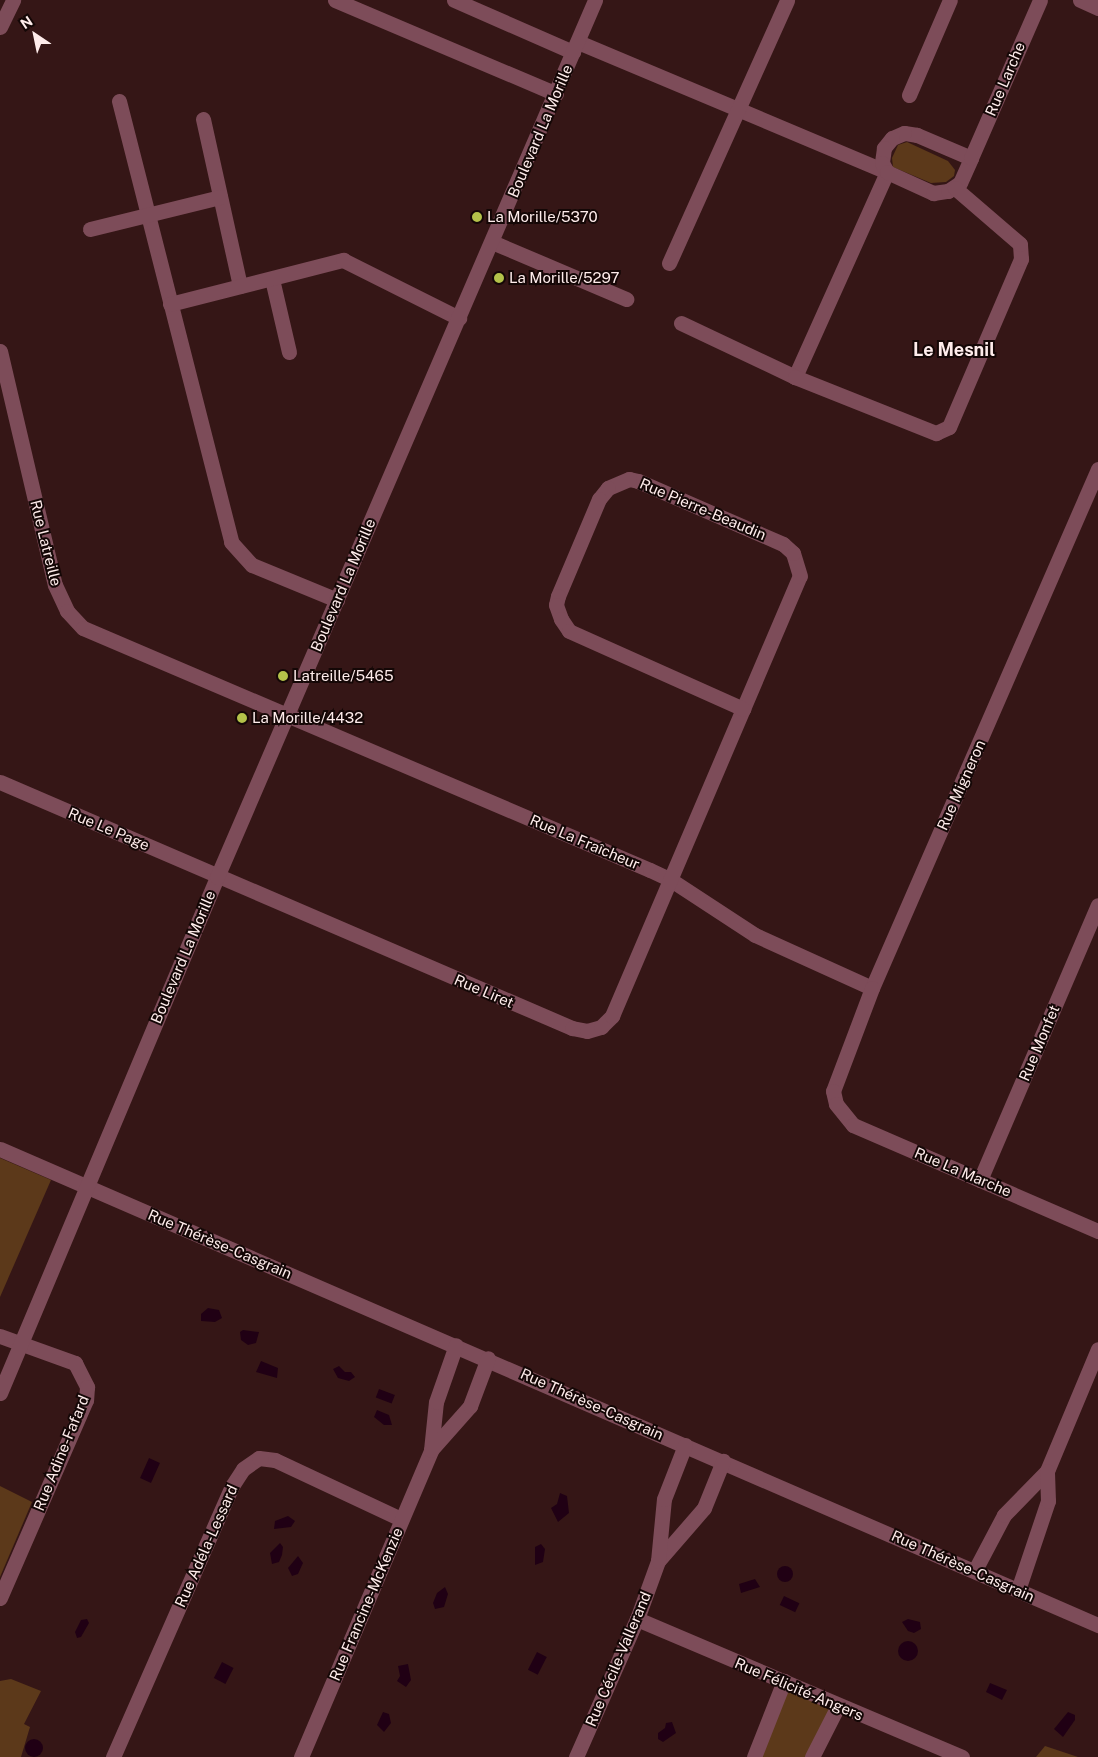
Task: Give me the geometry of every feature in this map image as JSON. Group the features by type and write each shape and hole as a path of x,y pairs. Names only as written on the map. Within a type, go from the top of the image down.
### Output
{"street":[{"path":"0,27 13,0"},
{"path":"335,0 556,94"},
{"path":"454,0 737,109 933,193 955,188 1020,244 1021,259 949,426 936,433 795,377 680,323"},
{"name":"Boulevard La Morille","path":"0,1393 85,1186 595,0"},
{"path":"669,263 786,0"},
{"path":"909,95 950,0"},
{"name":"Rue Larche","path":"955,188 960,183 1040,0"},
{"path":"1080,0 1098,8"},
{"path":"118,101 231,542 252,565 337,600"},
{"path":"203,119 240,286"},
{"path":"887,172 882,163 884,148 892,138 904,133 918,135 971,158"},
{"path":"795,377 887,172"},
{"path":"90,229 148,216 220,196"},
{"path":"492,242 626,298"},
{"path":"170,304 343,260 459,318"},
{"path":"272,279 289,352"},
{"name":"Rue Latreille","path":"0,351 55,585 67,611 83,628 101,637 288,715"},
{"name":"Rue Migneron","path":"836,1104 835,1082 872,988 1098,469"},
{"name":"Rue Pierre-Beaudin","path":"671,880 800,576 793,552 783,544 638,480 629,479 608,488 599,499 558,596 556,605 561,619 569,631 743,709"},
{"name":"Rue La Fraîcheur","path":"288,715 671,880 754,935 872,988"},
{"name":"Rue Le Page","path":"0,782 217,877"},
{"name":"Rue Liret","path":"217,877 572,1028 587,1032 601,1027 612,1016 671,880"},
{"name":"Rue Monfet","path":"980,1180 1098,906"},
{"name":"Rue La Marche","path":"836,1104 853,1125 1098,1231"},
{"name":"Rue Thérèse-Casgrain","path":"0,1149 488,1358 1098,1625"},
{"name":"Rue Adine-Fafard","path":"0,1336 21,1341 75,1363 87,1387 86,1400 0,1598"},
{"name":"Rue Francine-McKenzie","path":"301,1757 431,1450 436,1402 456,1345"},
{"path":"975,1570 1004,1514 1047,1471 1098,1350"},
{"name":"Rue Francine-McKenzie","path":"431,1450 470,1406 488,1358"},
{"name":"Rue Cécile-Vallerand","path":"576,1757 637,1619 658,1561 664,1499 685,1445"},
{"name":"Rue Adéla-Lessard","path":"113,1757 232,1486 243,1470 259,1458 275,1460 401,1519"},
{"name":"Rue Cécile-Vallerand","path":"658,1561 704,1508 723,1461"},
{"path":"1018,1590 1041,1529 1048,1501 1047,1471"},
{"name":"Rue Félicité-Angers","path":"637,1619 838,1706 962,1757"},
{"path":"754,1757 784,1681"},
{"path":"812,1757 838,1706"}],"shaded area":[{"path":"907,142 948,161 955,170 954,176 946,182 931,183 893,167 892,158 898,145"},
{"path":"0,1158 51,1180 0,1297"},
{"path":"208,1308 219,1310 222,1318 215,1322 201,1321 201,1314"},
{"path":"243,1330 259,1332 256,1343 248,1345 241,1340 240,1332"},
{"path":"261,1361 278,1368 277,1378 256,1372"},
{"path":"339,1366 345,1372 351,1372 355,1377 349,1381 338,1378 333,1369"},
{"path":"379,1389 395,1395 392,1403 376,1397"},
{"path":"377,1410 389,1415 392,1425 384,1425 374,1417"},
{"path":"149,1458 160,1463 151,1483 140,1478"},
{"path":"0,1486 32,1502 0,1577"},
{"path":"560,1493 567,1496 569,1513 558,1522 551,1508 557,1504"},
{"path":"288,1516 295,1521 291,1527 274,1529 275,1521"},
{"path":"280,1543 283,1547 282,1555 279,1562 272,1564 270,1553"},
{"path":"541,1544 545,1549 543,1562 535,1565 535,1547"},
{"path":"298,1556 303,1563 298,1574 292,1576 288,1568"},
{"path":"782,1566 788,1566 793,1571 791,1580 782,1582 777,1577 777,1571"},
{"path":"755,1579 760,1587 741,1593 739,1584"},
{"path":"445,1587 448,1594 444,1607 435,1609 433,1603 437,1593"},
{"path":"784,1596 799,1603 795,1612 780,1605"},
{"path":"87,1619 89,1623 81,1637 77,1638 75,1632 81,1620"},
{"path":"908,1619 920,1622 921,1629 914,1633 908,1631 902,1622"},
{"path":"908,1641 915,1644 918,1651 915,1658 908,1661 901,1658 898,1651 901,1644"},
{"path":"537,1652 547,1657 538,1675 528,1670"},
{"path":"222,1662 234,1668 225,1684 214,1678"},
{"path":"408,1664 411,1680 406,1687 397,1681 400,1676 398,1666"},
{"path":"11,1679 41,1691 24,1724 30,1727 21,1757 0,1757 0,1681"},
{"path":"784,1681 838,1706 812,1757 754,1757"},
{"path":"990,1683 1007,1690 1002,1700 986,1692"},
{"path":"383,1712 389,1714 391,1723 384,1732 377,1725"},
{"path":"1068,1712 1075,1715 1075,1720 1063,1737 1054,1729"},
{"path":"672,1722 676,1733 663,1742 658,1739 658,1733 665,1728 666,1723"},
{"path":"34,1739 40,1742 43,1748 40,1754 34,1757 28,1754 25,1748 28,1742"},
{"path":"1045,1746 1078,1757 1036,1757"}],"place":[{"name":"La Morille/5370","path":"477,217"},
{"name":"La Morille/5297","path":"499,278"},
{"name":"Latreille/5465","path":"283,676"},
{"name":"La Morille/4432","path":"242,718"}],"district":[{"name":"Le Mesnil","path":"954,350"}]}
